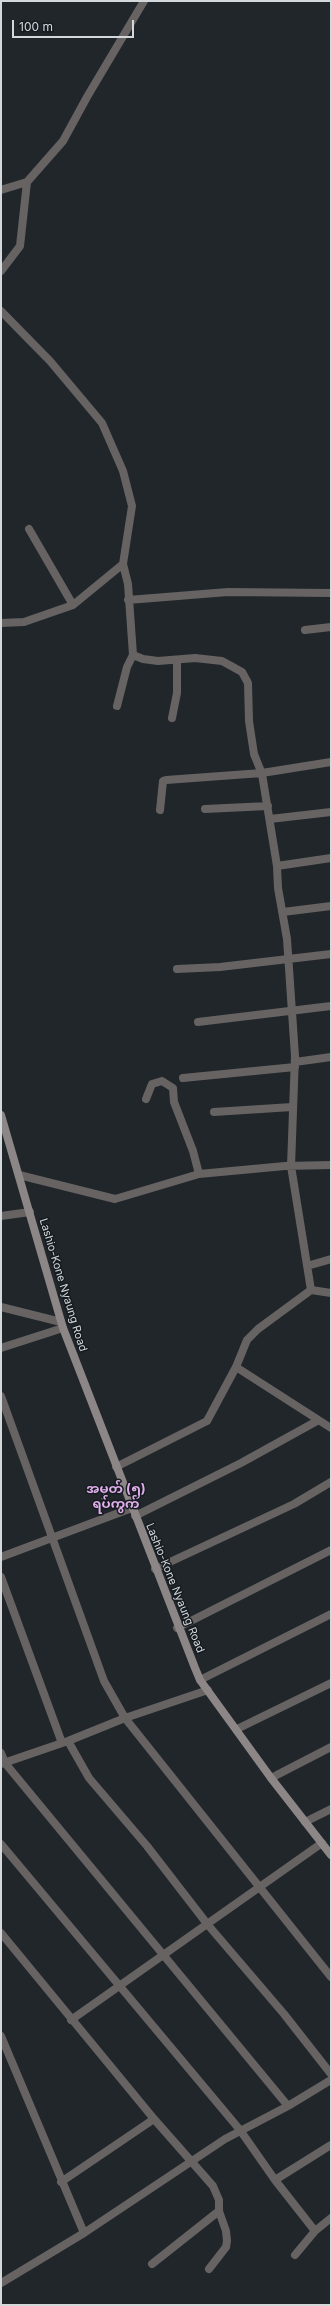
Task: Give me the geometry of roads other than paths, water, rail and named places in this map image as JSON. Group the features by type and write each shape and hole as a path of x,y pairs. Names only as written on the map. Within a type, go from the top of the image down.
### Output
{"main road":[{"name":"Lashio-Kone Nyaung Road","path":"1,1115 62,1325 155,1569 200,1680 237,1729 271,1778 331,1855"}],"street":[{"path":"1,190 28,182 63,141 86,97 144,1"},
{"path":"1,272 20,246 28,182"},
{"path":"1,311 40,351 102,423 123,471 132,506 123,564 133,655 127,667 117,706"},
{"path":"29,529 73,605"},
{"path":"1,623 24,622 73,605 123,564"},
{"path":"128,600 228,592 331,593"},
{"path":"305,630 331,627"},
{"path":"133,655 143,659 177,660 195,658 222,661 242,672 248,683 249,721 254,754 262,773 277,866 278,888 283,912 294,1065 291,1166 311,1290"},
{"path":"172,718 177,693 177,660"},
{"path":"160,810 163,781 262,773 331,762"},
{"path":"205,809 268,806"},
{"path":"270,819 331,812"},
{"path":"277,866 331,858"},
{"path":"283,912 331,906"},
{"path":"177,969 220,967 331,954"},
{"path":"198,1022 331,1006"},
{"path":"183,1078 294,1065 331,1057"},
{"path":"146,1100 152,1084 162,1080 173,1088 174,1102 194,1151 199,1174"},
{"path":"214,1112 292,1107"},
{"path":"19,1175 115,1199 199,1174 291,1166 331,1165"},
{"path":"1,1216 30,1212"},
{"path":"307,1266 331,1259"},
{"path":"116,1467 207,1421 236,1367 247,1340 258,1329 311,1290 331,1293"},
{"path":"1,1307 62,1325"},
{"path":"1,1348 62,1325"},
{"path":"236,1367 317,1421 331,1428"},
{"path":"1,1396 104,1681 125,1718 331,1977"},
{"path":"1,1557 53,1537 133,1512 242,1463 317,1421"},
{"path":"155,1569 294,1504 331,1482"},
{"path":"178,1628 331,1550"},
{"path":"1,1577 65,1742 89,1778 147,1846 208,1925 284,2014 331,2074"},
{"path":"200,1680 331,1614"},
{"path":"237,1729 331,1683"},
{"path":"3,1764 65,1742 125,1718 208,1690"},
{"path":"271,1778 331,1747"},
{"path":"1,1753 3,1764 164,1955 288,2106"},
{"path":"305,1822 331,1809"},
{"path":"71,2020 208,1925 322,1843"},
{"path":"1,1844 118,1986 240,2130 315,2231"},
{"path":"1,1933 71,2020 154,2119 213,2186 219,2200 219,2211 226,2231 227,2241 226,2247 209,2269"},
{"path":"1,2036 61,2182 84,2233"},
{"path":"1,2283 84,2233 240,2130 288,2106 331,2080"},
{"path":"61,2182 154,2119"},
{"path":"276,2180 331,2145"},
{"path":"152,2264 219,2211"},
{"path":"295,2255 315,2231 331,2218"}],"district":[{"name":"အမှတ် (၅) ရပ်ကွက်","path":"116,1496"}]}
